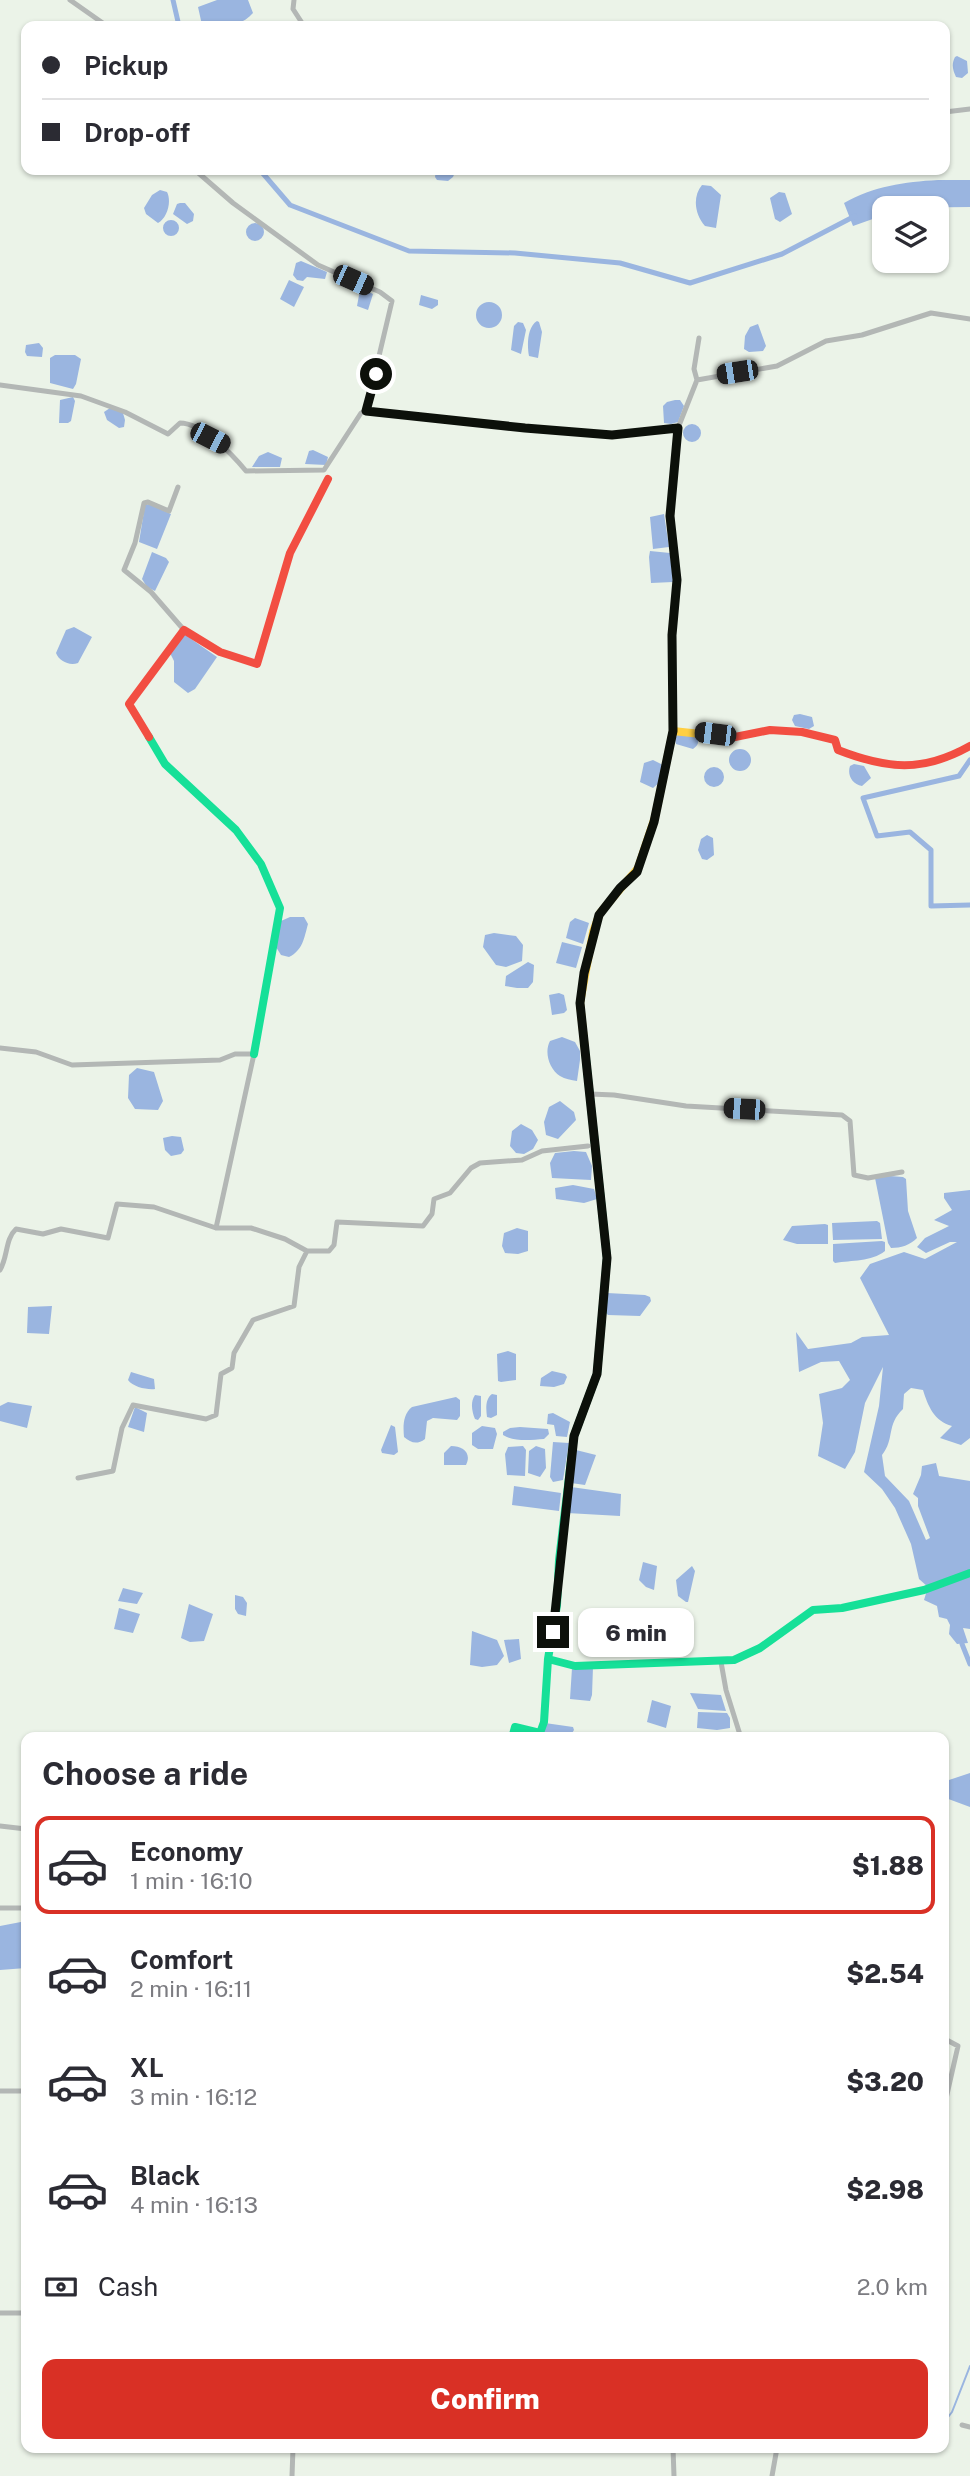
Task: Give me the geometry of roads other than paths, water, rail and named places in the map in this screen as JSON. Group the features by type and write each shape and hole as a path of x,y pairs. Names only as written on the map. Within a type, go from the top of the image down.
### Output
{"street":[{"path":"70,0 100,21"},
{"path":"294,0 292,5 301,21"},
{"path":"950,111 970,109"},
{"path":"201,175 233,203 318,265 380,292 392,302 366,411"},
{"path":"697,380 777,366 826,341 862,335 931,313 970,319"},
{"path":"540,1732 544,1722 548,1659 557,1605 559,1560 574,1436 597,1374 607,1258 580,1003 584,973 599,915 620,888 637,872 654,822 673,731 672,635 677,580 670,516 678,428 697,380 694,369 699,338"},
{"path":"0,385 80,396 125,412 167,434 180,423 189,424 224,445 246,471 324,470 361,413 366,411 612,435 678,428"},
{"path":"178,487 169,511 148,502 144,503 133,550 124,570 151,592 184,631 220,652 257,664 290,553 328,478"},
{"path":"184,631 129,704 165,764 236,830 261,864 280,908 254,1054 216,1228"},
{"path":"673,731 735,737 770,730 802,732 835,740 838,750 874,763 930,762 953,756 970,746"},
{"path":"0,1048 36,1052 72,1065 220,1060 235,1054 254,1054"},
{"path":"590,1094 686,1106 842,1115 850,1121 855,1175 868,1178 902,1172"},
{"path":"0,1270 6,1258 10,1234 16,1229 43,1234 61,1229 108,1238 117,1204 128,1203 154,1207 216,1228 251,1228 285,1239 307,1251 332,1250 337,1222 423,1226 432,1214 434,1199 450,1193 471,1168 480,1163 522,1160 542,1151 589,1146"},
{"path":"78,1478 113,1471 122,1428 133,1405 206,1419 216,1416 221,1374 232,1368 234,1353 253,1320 294,1306 299,1267 307,1251"},
{"path":"548,1659 575,1666 734,1660 760,1648 813,1610 842,1608 924,1590 970,1573"},
{"path":"721,1662 726,1690 739,1732"},
{"path":"514,1732 515,1727 536,1732"},
{"path":"0,1826 21,1828"},
{"path":"0,1908 21,1908"},
{"path":"949,2041 958,2046 949,2086"},
{"path":"0,2091 21,2091"},
{"path":"0,2313 21,2313"},
{"path":"962,2425 970,2427"},
{"path":"292,2476 293,2453"},
{"path":"673,2453 674,2476"},
{"path":"772,2476 775,2453"}],"water":[{"path":"217,0 248,0 253,13 244,21 201,21 198,7"},
{"path":"957,56 967,61 968,73 962,78 956,77 953,70"},
{"path":"454,175 448,181 437,180 435,177"},
{"path":"970,180 970,207 949,207 949,196 872,196 872,219 853,226 844,203 890,186 913,182"},
{"path":"702,185 711,186 721,195 716,228 705,226 697,211 696,200"},
{"path":"160,190 167,192 169,205 166,214 158,223 146,214 144,208 152,195"},
{"path":"779,192 785,193 792,214 780,222 775,219 770,198"},
{"path":"180,203 185,203 194,214 193,221 187,224 173,214"},
{"path":"168,220 174,220 179,228 177,234 168,236 163,231 163,225"},
{"path":"255,223 261,226 264,232 261,238 255,241 249,238 246,232 249,226"},
{"path":"301,261 327,272 325,279 307,277 303,281 297,280 293,275 296,263"},
{"path":"289,280 304,287 294,307 280,299"},
{"path":"360,290 373,294 368,310 357,306"},
{"path":"421,295 438,300 438,305 432,309 419,305"},
{"path":"489,302 498,306 502,315 498,324 489,328 480,324 476,315 480,306"},
{"path":"537,321 542,332 538,358 529,356 528,347 528,337"},
{"path":"518,322 523,323 526,330 521,354 511,350 514,326"},
{"path":"758,324 766,346 763,351 749,352 744,349 745,336 750,327"},
{"path":"39,343 43,348 42,357 27,356 26,345"},
{"path":"55,355 75,355 81,359 73,389 50,383 50,358"},
{"path":"73,397 75,401 71,421 59,423 60,400"},
{"path":"680,400 684,406 678,422 664,423 663,406"},
{"path":"110,408 123,413 124,427 119,428 107,420 104,412"},
{"path":"688,424 696,424 701,433 699,440 688,442 683,437 683,429"},
{"path":"313,450 328,457 326,465 305,464 309,451"},
{"path":"268,452 282,458 280,467 252,467 259,456"},
{"path":"149,504 171,514 157,549 139,542 145,505"},
{"path":"664,514 669,547 653,549 650,517"},
{"path":"650,551 670,553 673,582 651,583"},
{"path":"152,552 169,562 155,591 147,587 142,579"},
{"path":"74,627 92,637 78,663 71,664 56,653 66,630"},
{"path":"184,634 217,657 195,689 188,693 174,682 174,661 170,653"},
{"path":"794,715 812,717 814,726 809,729 795,726 792,720"},
{"path":"678,734 697,735 697,745 693,749 676,744"},
{"path":"740,749 750,756 751,760 744,770 740,771 730,764 729,760 736,750"},
{"path":"653,760 663,765 660,782 653,788 640,782 644,763"},
{"path":"850,766 864,766 871,778 862,786 855,783 850,776"},
{"path":"714,767 721,770 724,777 721,784 714,787 707,784 704,777 707,770"},
{"path":"707,835 713,838 714,855 707,860 702,859 698,850 701,839"},
{"path":"290,917 304,917 308,924 300,947 289,957 281,955 276,947 281,921"},
{"path":"575,918 589,923 583,944 566,938 570,922"},
{"path":"494,933 516,936 523,945 522,961 506,967 496,965 483,947 485,935"},
{"path":"562,942 582,947 576,968 556,963"},
{"path":"528,962 534,965 533,982 528,988 505,986 506,976"},
{"path":"549,995 564,995 567,1010 552,1015"},
{"path":"562,1037 575,1042 580,1051 577,1081 560,1076 549,1060 547,1050 550,1041"},
{"path":"137,1068 154,1072 163,1101 158,1110 135,1109 128,1098 129,1075"},
{"path":"560,1101 574,1112 576,1120 558,1139 546,1135 544,1122 549,1107"},
{"path":"521,1124 532,1130 538,1140 533,1149 524,1154 516,1153 510,1146 512,1131"},
{"path":"181,1137 184,1150 181,1154 171,1156 165,1150 163,1138"},
{"path":"586,1152 592,1166 591,1180 552,1178 550,1163 555,1153"},
{"path":"890,1176 906,1179 908,1211 917,1238 895,1248 891,1248 888,1243 875,1178"},
{"path":"573,1185 594,1189 597,1199 584,1203 556,1199 555,1188"},
{"path":"970,1190 970,1438 961,1445 940,1438 952,1426 936,1417 923,1390 911,1388 904,1394 903,1409 894,1421 882,1455 885,1476 909,1501 926,1540 930,1538 918,1506 918,1498 913,1494 922,1466 936,1463 939,1476 970,1481 970,1629 963,1628 968,1643 957,1644 949,1634 950,1625 947,1619 939,1617 937,1606 924,1600 928,1587 919,1579 911,1544 895,1508 882,1489 864,1472 879,1406 883,1367 865,1403 855,1452 845,1469 818,1456 823,1423 819,1394 842,1388 850,1380 839,1361 821,1362 799,1372 796,1332 808,1349 851,1343 862,1337 889,1335 860,1278 870,1264 904,1252 925,1259 957,1242 950,1242 926,1253 917,1247 925,1238 949,1226 934,1220 952,1210 944,1198 944,1193"},
{"path":"832,1223 880,1223 882,1239 833,1240"},
{"path":"828,1225 828,1244 797,1244 783,1240 792,1226"},
{"path":"517,1228 528,1231 528,1251 518,1254 505,1253 502,1246 504,1233"},
{"path":"885,1242 885,1251 880,1255 861,1260 833,1261 833,1244"},
{"path":"607,1293 645,1295 650,1297 651,1301 640,1316 608,1315"},
{"path":"52,1306 49,1334 27,1333 28,1307"},
{"path":"508,1351 516,1354 516,1380 501,1382 498,1381 497,1354"},
{"path":"552,1371 565,1374 567,1377 564,1384 554,1387 540,1386 541,1378"},
{"path":"131,1372 154,1379 155,1389 140,1388 130,1382 128,1380"},
{"path":"492,1394 497,1395 497,1415 491,1418 487,1417 486,1408"},
{"path":"475,1395 481,1396 481,1416 478,1420 472,1410"},
{"path":"456,1397 460,1400 460,1416 457,1420 433,1418 427,1421 425,1439 417,1443 404,1437 405,1417 412,1407"},
{"path":"8,1402 32,1406 27,1428 0,1421 0,1406"},
{"path":"135,1407 147,1413 144,1432 128,1427"},
{"path":"553,1413 570,1422 567,1437 556,1436 554,1425 547,1424 548,1414"},
{"path":"391,1425 395,1427 398,1452 394,1455 382,1453 381,1450"},
{"path":"482,1426 495,1428 497,1434 493,1449 478,1449 472,1445 472,1433"},
{"path":"510,1428 548,1429 549,1434 544,1439 528,1440 512,1439 503,1435 503,1432"},
{"path":"553,1442 569,1443 563,1480 553,1482 550,1477"},
{"path":"451,1446 465,1451 468,1457 466,1465 444,1465 444,1453"},
{"path":"523,1446 526,1450 525,1476 507,1475 505,1454 508,1447"},
{"path":"536,1446 545,1449 546,1468 540,1477 528,1473 529,1451"},
{"path":"576,1450 596,1455 585,1485 571,1483"},
{"path":"514,1486 561,1493 559,1511 512,1505"},
{"path":"571,1487 621,1494 620,1516 567,1513"},
{"path":"643,1562 657,1566 654,1590 639,1580"},
{"path":"692,1566 695,1571 686,1602 678,1596 676,1580"},
{"path":"123,1588 143,1593 137,1604 118,1601"},
{"path":"235,1595 243,1597 247,1603 246,1616 238,1614 235,1609"},
{"path":"189,1604 213,1614 204,1641 190,1642 181,1638"},
{"path":"119,1608 140,1614 133,1633 114,1629"},
{"path":"472,1631 497,1640 504,1656 497,1665 470,1665"},
{"path":"519,1639 521,1659 509,1663 504,1640"},
{"path":"593,1667 590,1701 570,1699 572,1668"},
{"path":"690,1693 721,1695 726,1711 698,1709"},
{"path":"652,1700 671,1706 666,1728 647,1722"},
{"path":"698,1712 727,1713 730,1728 697,1728"},
{"path":"545,1723 573,1727 574,1730 573,1732 543,1732"},
{"path":"970,1773 970,1807 949,1799 949,1780"},
{"path":"21,1922 21,1968 0,1970 0,1926"}],"waterway":[{"path":"173,0 178,21"},
{"path":"264,175 290,205 409,251 515,253 620,263 690,283 782,254 855,216"},
{"path":"970,760 959,776 863,798 877,836 910,832 931,850 931,906 970,905"},
{"path":"962,1644 970,1664"},
{"path":"949,2416 970,2366"}]}
